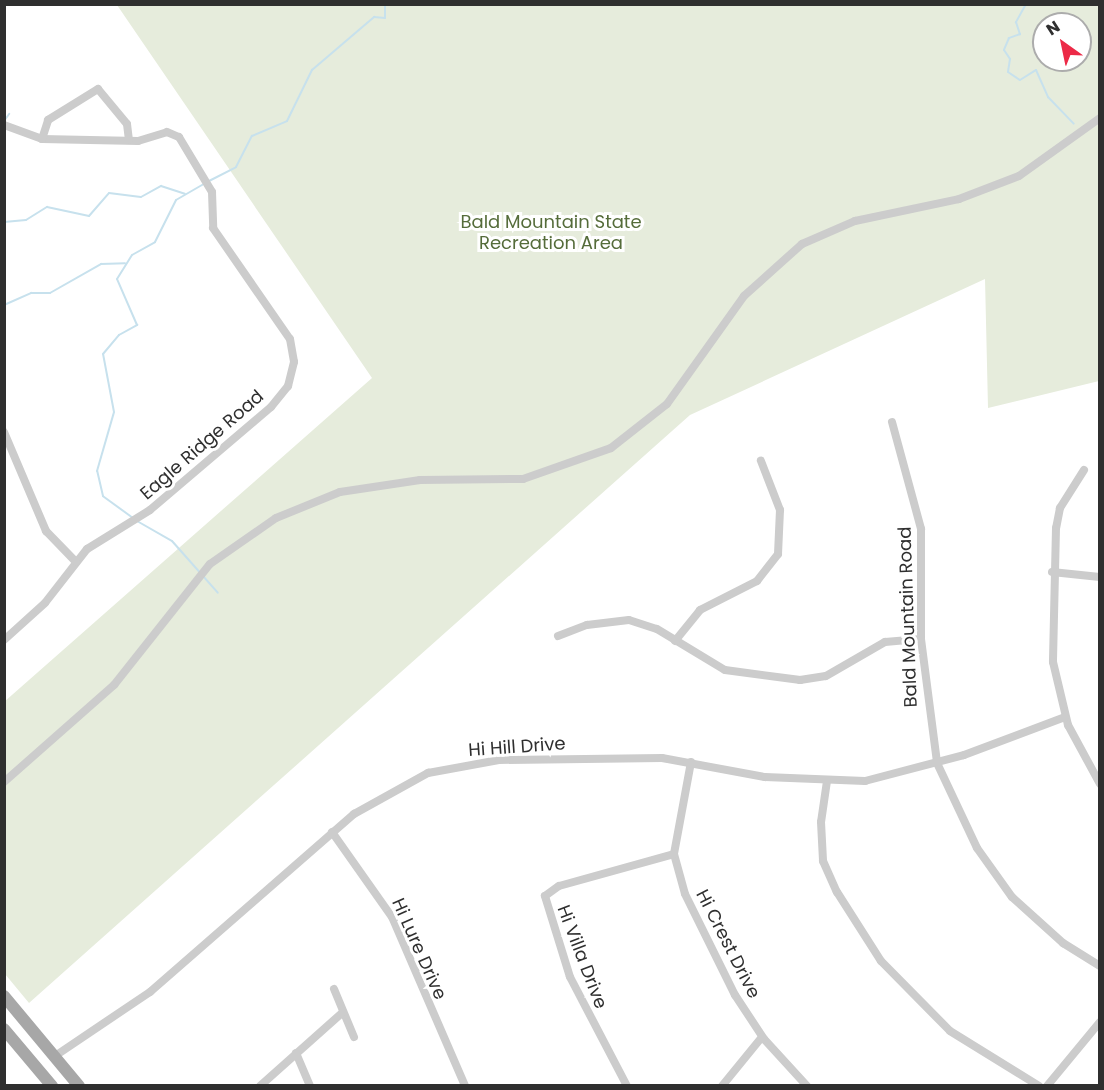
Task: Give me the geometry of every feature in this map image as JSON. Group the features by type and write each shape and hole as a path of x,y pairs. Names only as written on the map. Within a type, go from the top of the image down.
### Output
{"main road":[{"path":"4,996 79,1086"},
{"path":"4,1029 52,1086"}],"street":[{"path":"42,139 48,120 98,89 127,124 129,140"},
{"path":"4,782 114,685 210,564 276,518 340,492 420,480 524,479 611,448 667,404 744,296 802,244 855,221 959,199 1019,176 1100,118"},
{"name":"Eagle Ridge Road","path":"4,125 42,139 129,140 167,132 179,137 212,192 213,228 290,339 293,373 280,397 183,485 97,542 76,562 45,603 4,640"},
{"name":"Bald Mountain Road","path":"892,422 921,529 921,639 937,763 977,848 1012,897 1064,943 1100,966"},
{"path":"4,432 46,531 76,562"},
{"path":"675,641 700,610 757,581 778,554 780,510 761,461"},
{"path":"1084,470 1060,508 1052,572 1053,662 1065,717 1100,784"},
{"path":"1052,572 1100,577"},
{"path":"558,636 587,625 629,620 675,641 725,670 800,680 826,676 885,642 921,639"},
{"name":"Hi Hill Drive","path":"55,1056 150,992 332,832 399,785 465,764 540,759 690,762 765,777 827,781 879,779 937,763 1065,717"},
{"name":"Hi Crest Drive","path":"690,762 674,854 700,930 762,1037 807,1086"},
{"path":"827,781 821,822 823,861 837,892 881,961 950,1030 1039,1086"},
{"name":"Hi Lure Drive","path":"332,832 392,917 465,1086"},
{"name":"Hi Villa Drive","path":"627,1086 570,977 545,896 559,886 674,854"},
{"path":"334,989 354,1037"},
{"path":"260,1086 343,1012"},
{"path":"1047,1086 1100,1022"},
{"path":"722,1086 762,1037"},
{"path":"296,1053 310,1086"}],"green space":[{"name":"Bald Mountain State Recreation Area","path":"117,5 1099,5 1099,381 988,408 985,279 690,415 29,1003 5,974 4,702 372,378"}],"waterway":[{"path":"209,181 236,167 252,136 287,121 312,70 374,17 385,18 385,4"},
{"path":"1026,4 1016,22 1020,34 1009,38 1004,50 1010,59 1008,72 1020,80 1036,70 1048,97 1074,124"},
{"path":"4,121 9,114"},
{"path":"1100,175 1100,191"},
{"path":"133,518 103,496 97,471 114,412 103,354 119,335 137,325 117,279 132,255 155,242 176,200 204,184"},
{"path":"4,222 26,220 47,207 89,216 109,193 141,197 161,186 185,194"},
{"path":"4,305 31,293 50,293 101,264 125,263"},
{"path":"137,521 172,541 218,593"}]}
